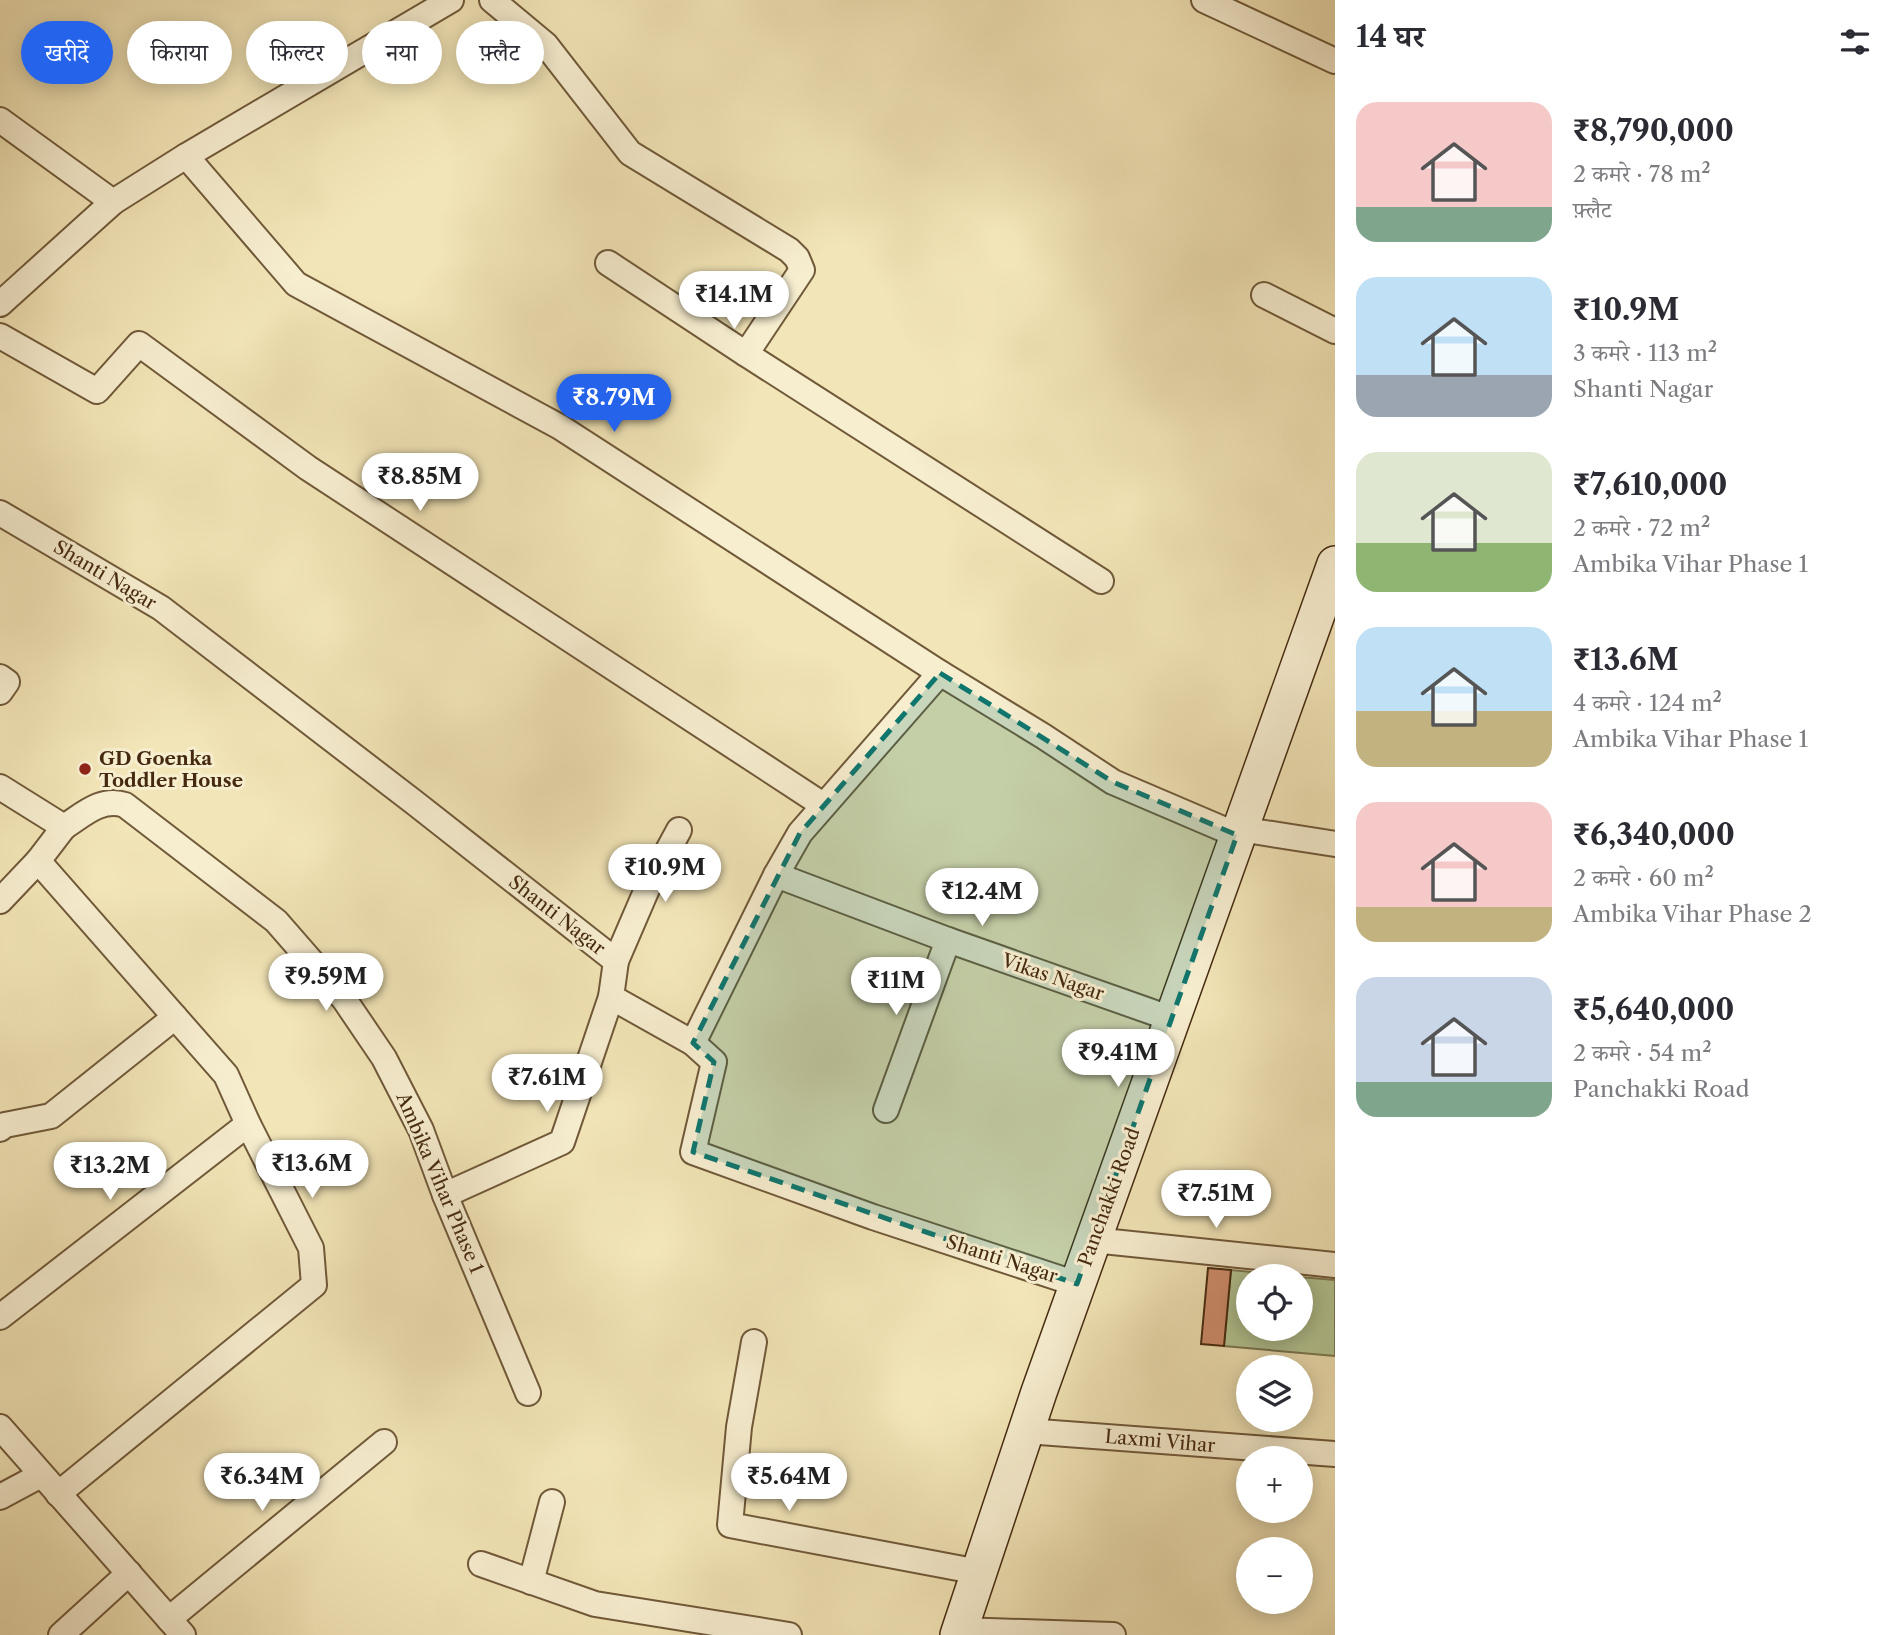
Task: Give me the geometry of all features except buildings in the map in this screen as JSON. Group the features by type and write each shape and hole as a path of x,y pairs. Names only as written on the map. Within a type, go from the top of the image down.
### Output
{"main road":[{"name":"Panchakki Road","path":"959,1633 1077,1284 1335,564"}],"street":[{"path":"0,304 113,202 451,0"},
{"path":"492,0 546,45 630,153 789,250 797,258 802,270 746,354"},
{"path":"1204,0 1335,61"},
{"path":"0,120 113,202"},
{"path":"186,156 296,284 560,427 1113,782 1238,832 1335,844"},
{"path":"608,263 1101,581"},
{"path":"1264,295 1335,331"},
{"path":"0,335 97,391 139,344 308,468 823,805"},
{"name":"Shanti Nagar","path":"0,513 161,608 616,961 611,997 693,1043 714,1062 693,1152 873,1217 1077,1284"},
{"path":"693,1043 776,875 800,833 940,673"},
{"path":"0,677 7,682 0,692"},
{"path":"0,787 64,827 38,861 0,901"},
{"name":"Ambika Vihar Phase 1","path":"64,827 101,804 114,801 125,805 275,921 344,999 384,1058 421,1130 445,1195 528,1392"},
{"path":"616,961 647,889 679,830"},
{"path":"38,861 226,1075 311,1248 314,1284 58,1494"},
{"name":"Vikas Nagar","path":"776,875 948,940 1172,1019"},
{"path":"886,1110 948,940"},
{"path":"445,1195 562,1142 611,997"},
{"path":"0,1129 5,1125 51,1116 176,1017"},
{"path":"0,1317 248,1124"},
{"path":"1093,1240 1335,1265"},
{"path":"754,1342 739,1427 730,1525 979,1572"},
{"path":"0,1427 176,1627 384,1441"},
{"name":"Laxmi Vihar","path":"1026,1431 1335,1454"},
{"path":"0,1497 41,1475"},
{"path":"531,1581 552,1502"},
{"path":"481,1564 595,1604 789,1635"},
{"path":"61,1635 129,1573"},
{"path":"959,1633 1113,1635"}],"highlighted area":[{"path":"940,673 1113,782 1237,835 1077,1284 693,1152 714,1062 693,1043 800,833"}],"green space":[{"path":"1231,1270 1236,1270 1236,1341 1313,1341 1313,1278 1335,1280 1335,1356 1224,1346"}],"place":[{"name":"GD Goenka Toddler House","path":"85,769"}]}
